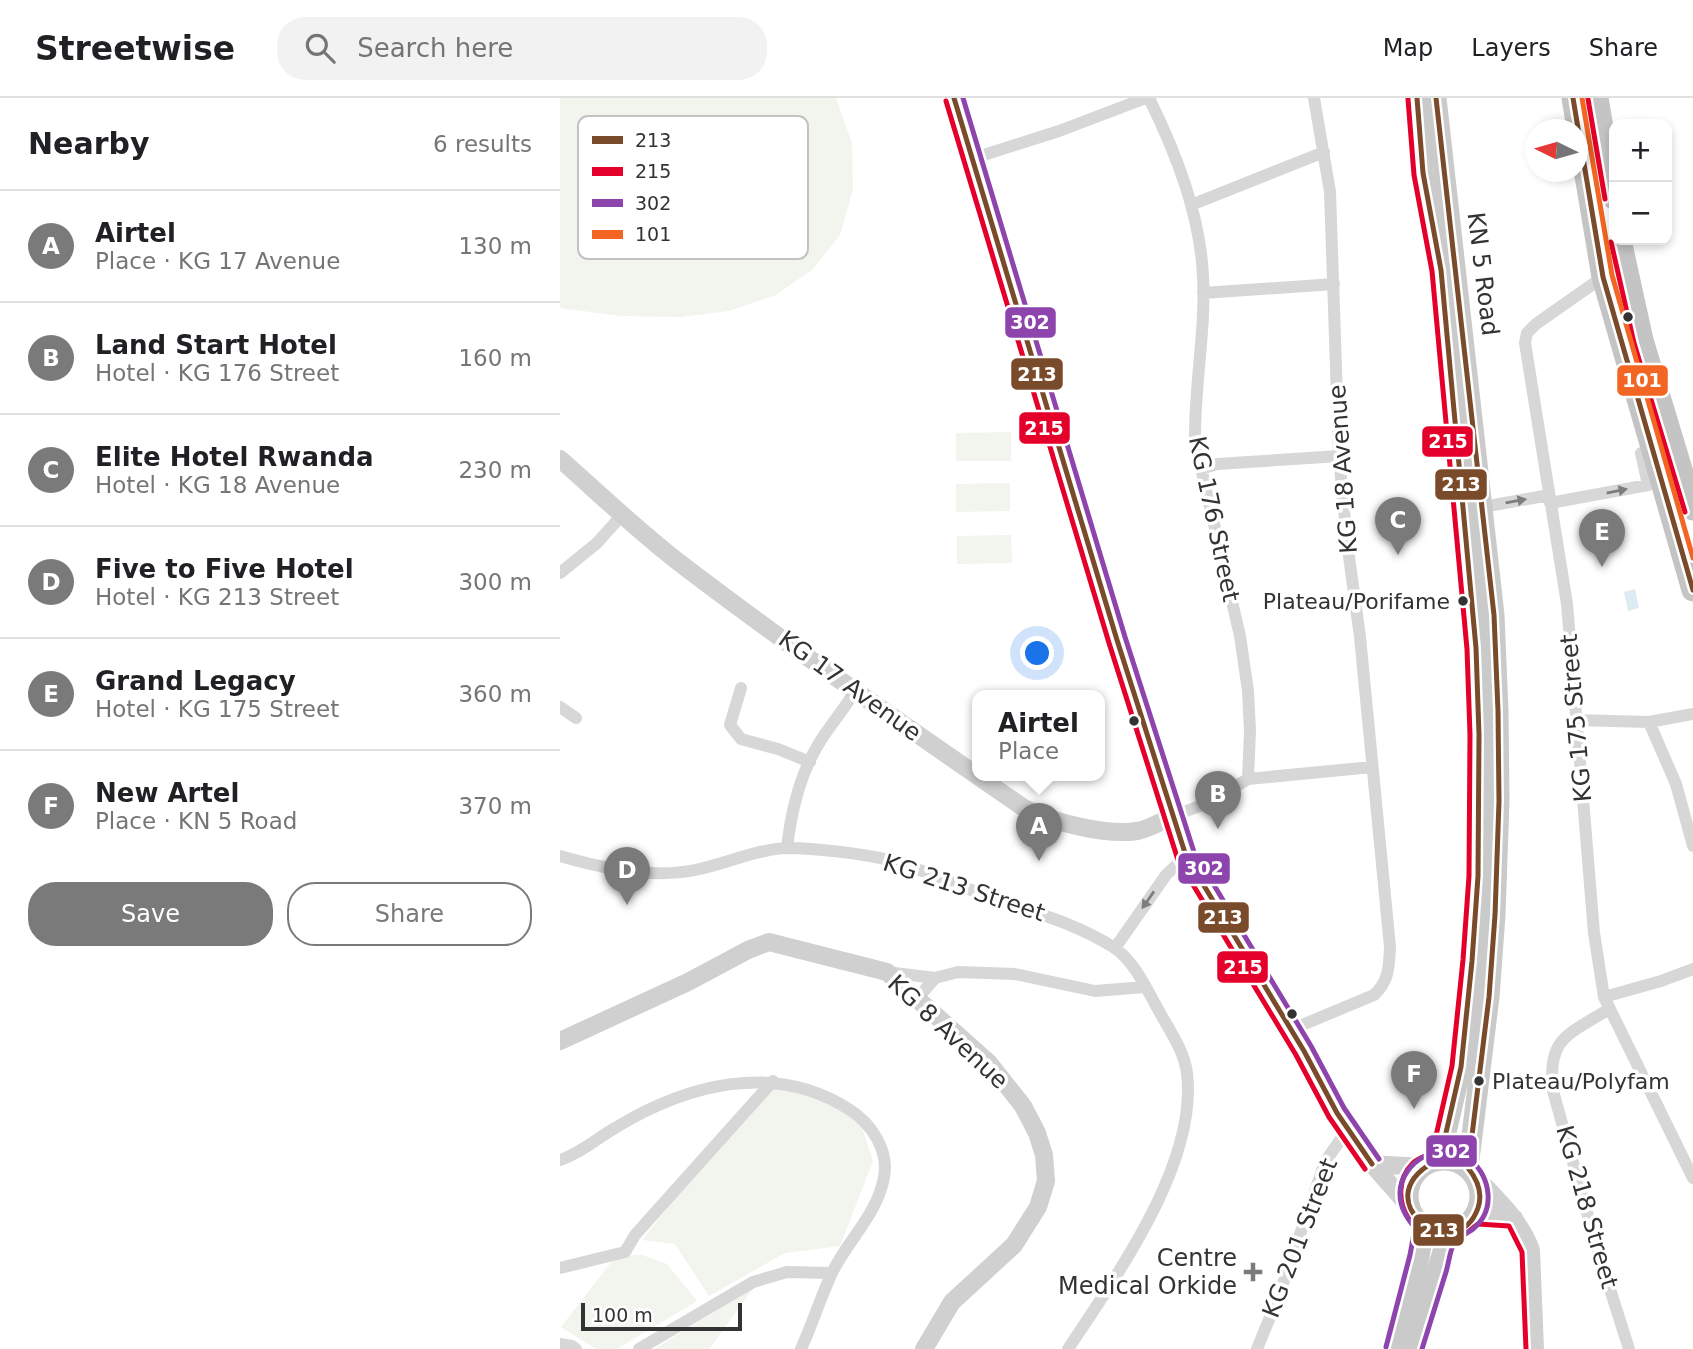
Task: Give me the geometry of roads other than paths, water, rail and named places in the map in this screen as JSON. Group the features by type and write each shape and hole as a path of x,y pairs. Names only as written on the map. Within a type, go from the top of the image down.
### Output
{"highway":[{"path":"1573,98 1651,450 1693,590"},
{"path":"1597,98 1611,182"},
{"path":"1619,245 1614,275 1649,365 1693,509"}],"main road":[{"path":"1400,98 1417,107"},
{"name":"KN 5 Road","path":"1436,98 1494,615 1499,801 1489,997 1471,1171"},
{"name":"KN 5 Road","path":"1417,107 1423,173 1441,270 1476,648 1479,735 1480,824 1472,961 1461,1067 1431,1163"},
{"path":"1450,1160 1471,1171 1480,1195 1475,1216 1459,1229 1449,1232 1432,1230 1415,1217 1409,1206 1410,1184 1431,1163 1450,1160"},
{"path":"1394,1349 1419,1257 1424,1226"},
{"path":"1413,1349 1449,1232"}],"street":[{"path":"954,98 1186,856 1304,1051 1347,1130 1372,1164 1409,1206"},
{"path":"971,159 1059,131 1148,98"},
{"name":"KG 176 Street","path":"1148,98 1175,156 1191,205 1203,275 1194,408 1195,442 1240,636 1248,691 1248,779"},
{"name":"KG 18 Avenue","path":"1290,1030 1374,995 1384,985 1389,971 1390,947 1360,637 1346,542 1339,456 1330,192 1314,98"},
{"path":"1191,205 1324,152"},
{"name":"KG 175 Street","path":"1614,275 1536,324 1527,332 1525,344 1567,604 1594,933 1606,1003 1693,1178"},
{"path":"1203,293 1334,284"},
{"path":"1483,507 1648,485 1641,453 1651,450"},
{"path":"1202,469 1217,464 1339,456"},
{"name":"KG 17 Avenue","path":"560,459 684,566 855,691 972,772"},
{"path":"560,573 597,543 622,514"},
{"path":"741,688 731,716 732,730 741,739 778,749 810,762"},
{"path":"788,848 798,793 810,762 820,741 855,691"},
{"path":"560,707 576,718"},
{"path":"1575,720 1649,722 1693,714"},
{"path":"1649,722 1676,784 1693,846"},
{"path":"1173,816 1205,804 1248,779 1373,767"},
{"name":"KG 17 Avenue","path":"985,781 1024,808 1044,818 1087,828 1137,831 1173,816"},
{"name":"KG 213 Street","path":"560,856 658,874 694,871 788,848 890,860 1065,922 1115,948"},
{"path":"1068,1349 1147,1222 1167,1179 1182,1133 1187,1073 1181,1052 1145,987 1126,958 1115,948 1166,875 1186,856"},
{"name":"KG 8 Avenue","path":"560,1041 769,942 887,972 989,1063 1023,1105 1044,1155 1046,1181 1038,1207 1014,1245 952,1302 924,1349"},
{"name":"KG 218 Street","path":"1629,1349 1597,1248 1553,1091 1551,1070 1560,1040 1606,1003 1693,969"},
{"path":"887,972 935,978 958,972 1015,974 1095,991 1145,987"},
{"path":"916,1000 935,978"},
{"path":"560,1268 625,1252 635,1235 773,1081"},
{"path":"560,1160 573,1156 616,1127 675,1097 722,1084 773,1081 812,1090 861,1117 875,1135 886,1161 884,1177 879,1196 831,1273 802,1349"},
{"name":"KG 201 Street","path":"1257,1349 1325,1162 1347,1130"},
{"path":"1372,1164 1431,1163"},
{"path":"1471,1171 1514,1218 1525,1234 1531,1250 1535,1349"},
{"path":"1475,1216 1514,1218"},
{"path":"639,1349 753,1282 787,1272 831,1273"},
{"path":"560,1344 576,1349"}],"place":[{"name":"Elite Hotel Rwanda","path":"1398,555"},
{"name":"Grand Legacy","path":"1602,567"},
{"name":"Plateau/Porifame","path":"1463,601"},
{"name":"Land Start Hotel","path":"1218,829"},
{"name":"Airtel","path":"1039,861"},
{"name":"Five to Five Hotel","path":"627,905"},
{"name":"Plateau/Polyfam","path":"1479,1081"},
{"name":"New Artel","path":"1414,1109"},
{"name":"Centre Medical Orkide","path":"1253,1272"}]}
